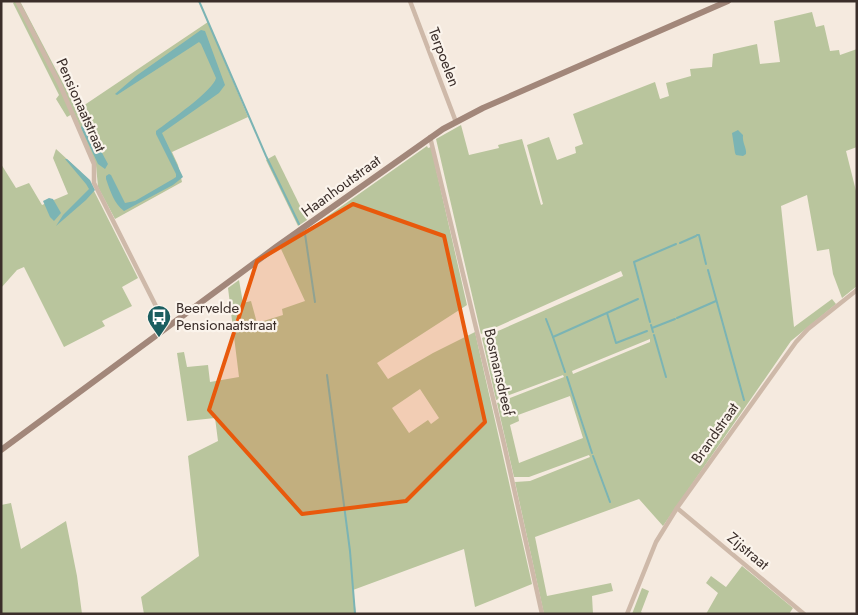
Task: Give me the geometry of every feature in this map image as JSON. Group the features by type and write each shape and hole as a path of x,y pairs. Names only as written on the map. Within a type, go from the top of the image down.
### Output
{"street":[{"name":"Pensionaatstraat","path":"17,1 60,86 94,164 94,183 168,328"},
{"name":"Terpoelen","path":"410,1 456,122"},
{"name":"Haanhoutstraat","path":"1,450 430,137 483,108 728,1"},
{"name":"Bosmansdreef","path":"430,137 504,444 542,614"},
{"name":"Brandstraat","path":"627,614 656,542 677,508 796,342 808,329 857,290"},
{"name":"Zijstraat","path":"677,508 804,614"}],"highlighted area":[{"path":"353,204 444,236 485,422 406,501 302,514 209,410 257,261"}],"green space":[{"path":"20,1 77,110 208,22 248,117 172,152 178,165 182,182 115,219 98,187 96,165 74,113 67,117 56,99 59,95 13,3"},
{"path":"812,12 816,27 824,25 830,51 839,50 840,55 857,49 857,147 846,151 857,195 857,286 842,298 833,274 829,249 817,251 807,195 781,206 794,327 832,299 836,304 791,341 663,526 639,499 535,537 547,596 611,583 613,591 592,596 593,614 544,614 515,482 530,481 590,457 589,455 529,477 514,477 497,403 564,377 563,375 496,400 482,338 623,276 621,271 481,334 436,139 461,125 469,155 499,148 498,145 522,139 541,205 543,204 527,145 549,137 557,160 576,153 575,147 583,144 573,114 655,82 660,99 669,96 666,83 691,76 690,69 712,67 713,54 757,44 760,64 780,62 774,21","holes":["650,339 650,342 573,374 572,371","570,396 583,438 519,463 510,425 519,421 518,415"]},
{"path":"427,146 428,148 431,147 467,305 377,363 388,379 475,332 532,584 475,607 464,549 353,590 356,614 144,614 141,597 199,556 188,456 218,441 215,418 187,421 177,353 184,352 187,367 208,365 210,382 239,377 228,288 239,280 243,303 251,301 257,323 283,315 282,309 305,301 281,249","holes":["420,389 439,418 431,424 428,420 409,433 392,408"]},
{"path":"56,149 80,171 94,191 138,278 122,287 132,306 102,321 105,326 64,347 24,267 17,270 1,288 1,164 16,188 29,183 42,205 68,194 53,158"},
{"path":"275,155 307,220 298,226 266,160"},
{"path":"11,503 21,549 66,521 77,576 82,614 1,614 1,505"},
{"path":"742,566 793,608 789,614 706,614 718,593 706,583 711,576 726,587"},
{"path":"642,588 649,591 641,612 643,614 632,614"}],"water":[{"path":"201,30 205,31 225,85 219,93 162,133 183,177 173,185 124,211 113,197 106,176 111,175 125,203 135,201 176,177 156,131 199,98 216,78 199,42 117,95 115,94 136,76"},
{"path":"82,125 88,127 108,164 105,169 98,164 81,128"},
{"path":"738,130 743,135 746,154 743,156 736,155 735,153 732,133"},
{"path":"65,159 90,180 95,190 56,226 63,215 89,189"},
{"path":"49,198 53,199 61,213 54,221 50,217 43,201"}],"waterway":[{"path":"199,1 266,156 299,224"},
{"path":"305,234 315,302"},
{"path":"697,235 699,235 706,264"},
{"path":"680,243 696,236"},
{"path":"650,322 634,262 676,244"},
{"path":"708,270 744,400"},
{"path":"546,319 553,337 638,299"},
{"path":"677,318 716,301"},
{"path":"607,313 616,343 647,331"},
{"path":"652,328 675,319"},
{"path":"651,325 653,332"},
{"path":"654,335 666,377"},
{"path":"553,337 565,372"},
{"path":"327,375 350,551 355,614"},
{"path":"567,377 592,453"},
{"path":"593,456 610,502"}],"place":[{"name":"Beervelde Pensionaatstraat","path":"159,338"}]}
